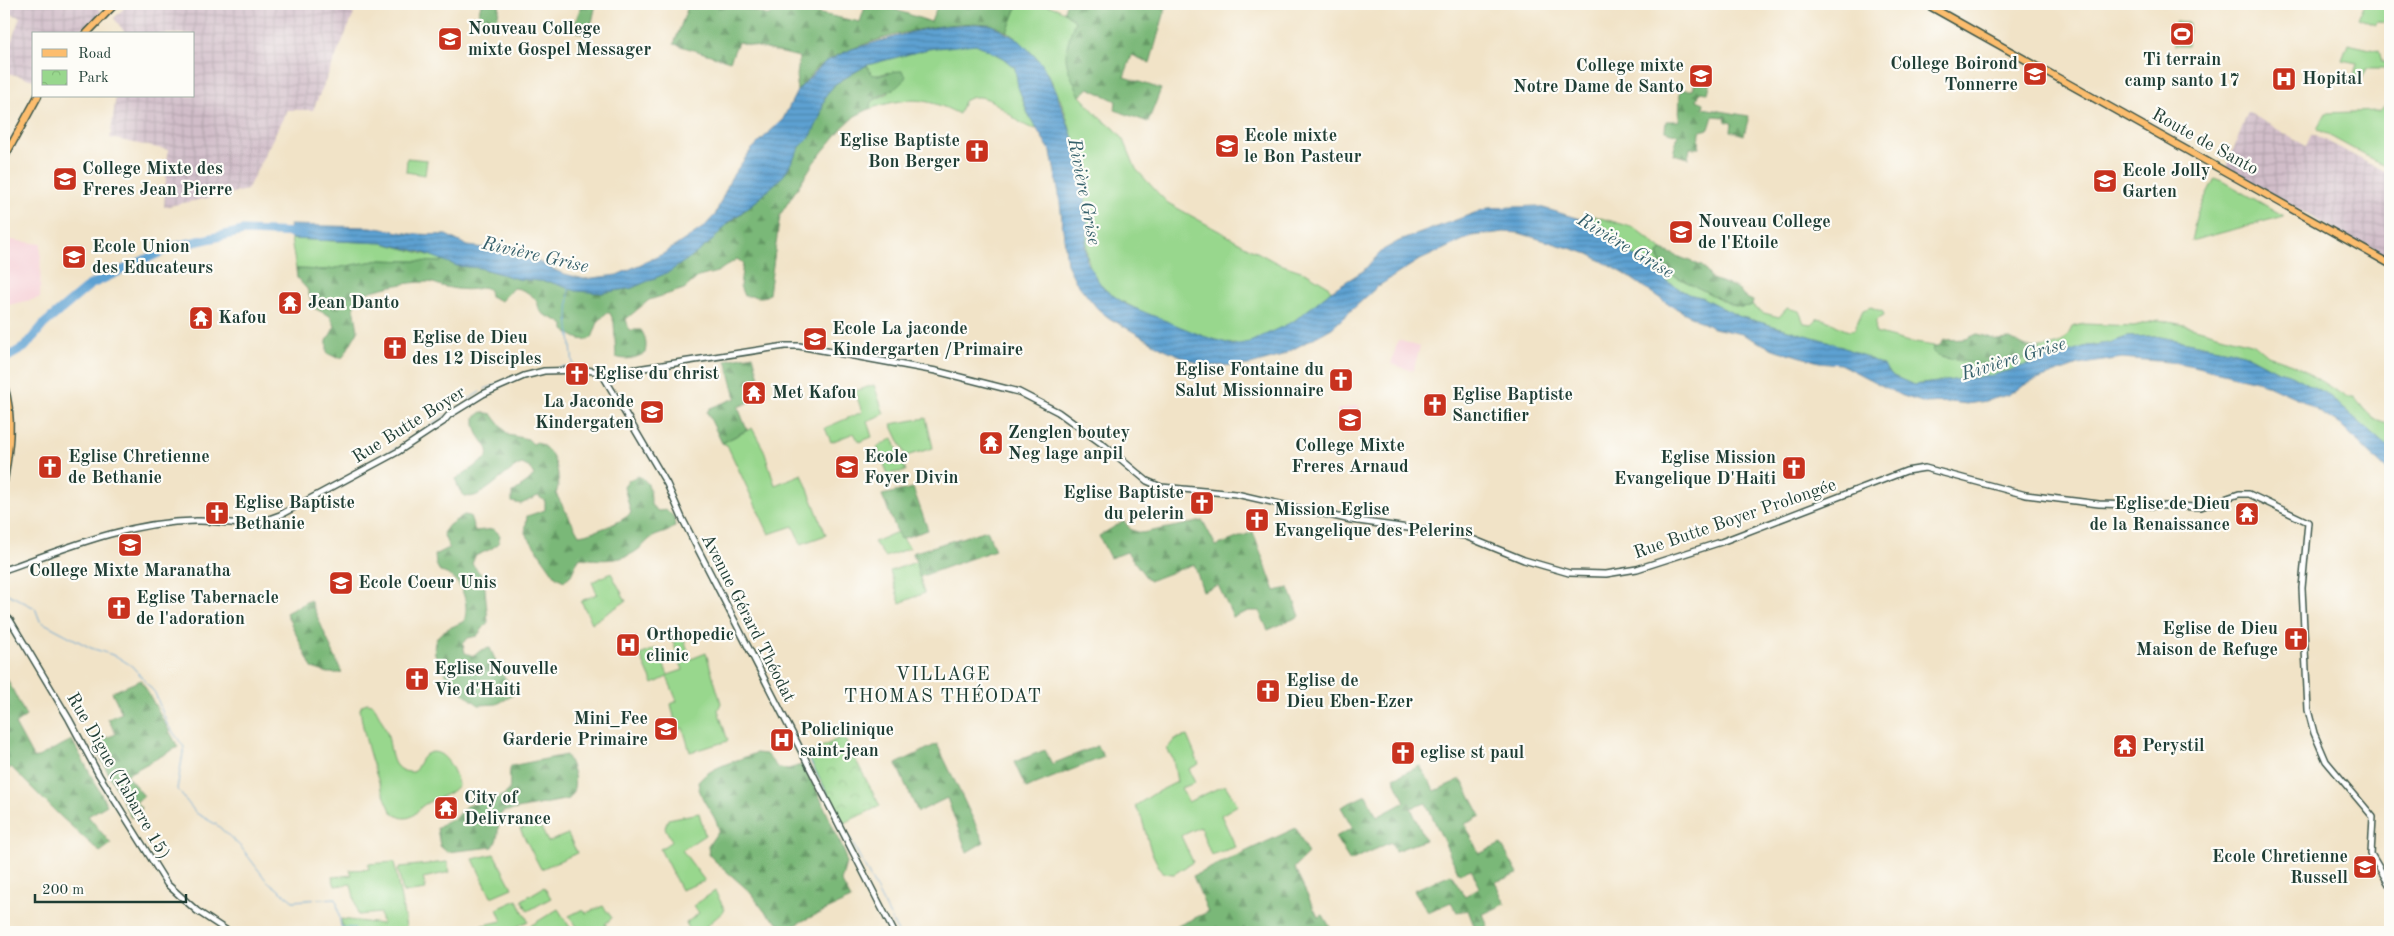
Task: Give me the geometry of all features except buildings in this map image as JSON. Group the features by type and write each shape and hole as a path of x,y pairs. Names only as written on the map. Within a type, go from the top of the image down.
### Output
{"main road":[{"path":"88,32 115,4"},
{"name":"Route de Santo","path":"1926,4 2390,264"},
{"path":"4,158 37,98"},
{"path":"4,388 9,435 4,481"}],"street":[{"name":"Rue Butte Boyer Prolongée","path":"601,372 646,368 785,346 799,346 936,370 1019,392 1037,400 1084,430 1153,485 1170,490 1236,494 1351,520 1464,536 1524,560 1568,573 1606,574 1638,569 1721,542 1906,471 1925,468 2026,495 2099,504 2201,508 2239,494 2249,494 2308,522 2302,588 2308,710 2314,733 2326,761 2373,818 2370,854 2390,886"},
{"name":"Rue Butte Boyer","path":"4,570 113,532 142,526 197,520 252,525 399,452 443,422 449,415 494,389 524,376 544,371 585,370 601,372"},
{"name":"Avenue Gérard Théodat","path":"601,372 670,490 682,518 894,932"},
{"name":"Rue Digue (Tabarre 15)","path":"4,614 20,636 99,775 167,884 197,911 229,932"}],"shaded area":[{"path":"4,4 96,4 102,13 78,32 32,32 32,79 4,72 4,62 20,17 4,12"},
{"path":"128,4 323,4 354,14 313,110 287,110 247,190 164,207 168,150 110,138 116,98 195,98 195,32 124,32 114,18"},
{"path":"2248,112 2306,146 2312,133 2390,175 2390,262 2226,168"},
{"path":"4,239 41,244 40,298 4,306"},
{"path":"1398,340 1420,347 1413,371 1391,364"},
{"name":"College Mixte Freres Arnaud","path":"1358,405 1363,429 1344,435 1337,410"}],"green space":[{"path":"481,4 500,4 496,26 477,21"},
{"path":"582,4 596,4 589,36 572,30"},
{"path":"689,4 730,4 770,16 774,4 813,4 811,12 860,22 866,4 891,4 890,8 931,22 938,4 1018,4 1007,32 996,26 971,23 929,28 883,38 862,45 827,61 797,91 796,82 799,57 738,42 730,61 674,44"},
{"path":"1018,4 1049,6 1062,11 1075,21 1070,36 1080,96 1124,140 1136,169 1168,203 1277,263 1307,273 1327,285 1331,291 1283,328 1262,338 1246,343 1232,344 1202,336 1144,313 1126,304 1103,287 1088,261 1088,231 1075,148 1068,121 1046,71 1029,50 1007,32"},
{"path":"1066,4 1084,4 1091,7 1093,4 1167,4 1150,63 1132,55 1124,77 1161,89 1148,122 1115,110 1116,101 1089,88 1080,96 1070,75 1066,60 1066,52 1075,21 1064,11"},
{"path":"2364,4 2390,4 2390,23 2377,22 2376,25 2358,18"},
{"name":"Ti terrain camp santo 17","path":"2175,22 2189,23 2188,45 2174,45"},
{"path":"960,44 976,44 1003,58 1015,68 1023,101 1029,116 1038,129 1020,122 993,102 984,98 974,97 964,101 959,114 935,104 915,100 894,102 869,109 872,101 889,93 889,72 875,76 871,74 867,65 928,49"},
{"path":"2348,44 2379,51 2382,62 2390,63 2390,72 2383,68 2367,68 2362,79 2354,76 2357,63 2342,60"},
{"path":"867,65 871,74 879,75 902,71 906,76 897,86 874,100 869,109 855,116 843,127 814,162 780,215 769,294 766,296 744,296 740,286 743,263 737,259 717,272 698,277 684,289 649,300 626,319 629,330 641,330 645,338 646,347 645,353 635,358 623,359 616,357 614,322 610,313 606,313 598,322 592,338 584,340 564,330 564,325 542,313 533,296 520,289 513,288 501,301 490,296 489,290 484,287 465,290 430,282 419,282 365,293 354,307 358,331 343,357 337,358 327,353 327,341 335,326 330,316 314,308 307,289 297,278 296,269 325,270 380,260 441,262 443,259 457,266 480,268 518,279 550,282 602,293 632,288 661,275 713,240 723,228 760,198 783,175 800,147 811,136 820,117 825,97 835,84"},
{"path":"1711,81 1708,93 1700,92 1697,100 1704,103 1703,108 1749,116 1744,135 1731,131 1732,123 1726,122 1725,117 1713,116 1709,129 1700,131 1699,148 1690,148 1688,158 1673,154 1678,135 1665,131 1666,121 1679,121 1680,90 1693,90 1695,82"},
{"path":"2390,102 2390,169 2317,129 2326,113 2378,111"},
{"path":"407,158 427,160 425,175 406,172"},
{"path":"2215,178 2284,216 2191,241 2197,213"},
{"path":"1594,216 1635,228 1662,250 1658,253 1661,266 1671,274 1732,305 1740,307 1752,306 1764,313 1779,317 1787,308 1799,311 1804,323 1812,324 1818,318 1827,320 1849,331 1854,330 1863,310 1871,307 1883,312 1884,316 1876,320 1875,333 1934,346 1933,352 1944,358 1974,362 2006,360 2039,353 2039,348 2059,344 2066,338 2072,327 2084,324 2134,326 2159,320 2254,344 2267,355 2295,365 2346,397 2354,397 2365,411 2374,418 2390,424 2390,449 2328,395 2292,375 2278,371 2250,356 2155,336 2127,337 2109,343 2087,346 1994,375 1914,385 1893,376 1884,366 1827,341 1738,316 1701,297 1688,294 1668,282 1647,263 1611,242 1599,230 1583,220 1586,217"},
{"path":"291,239 383,243 443,259 442,262 380,260 325,270 296,269"},
{"path":"1662,250 1702,266 1712,279 1737,288 1744,297 1753,301 1752,306 1740,307 1732,305 1671,274 1661,266 1658,253"},
{"path":"1977,334 1997,340 2010,339 2026,347 2039,348 2039,353 2035,358 1976,364 1937,356 1933,352 1934,346 1939,346 1944,340 1966,339"},
{"path":"753,355 764,396 738,407 747,430 722,443 707,412 710,408 736,398 726,360"},
{"path":"874,385 884,414 867,421 872,437 859,442 854,433 831,442 825,428 862,412 855,391"},
{"path":"482,412 492,414 508,435 528,439 533,444 537,442 549,451 558,472 556,494 579,535 606,527 631,513 624,487 629,480 638,476 648,484 651,505 658,511 667,510 674,517 675,526 669,531 651,538 639,549 625,557 610,560 579,558 571,575 564,581 556,577 525,533 527,516 545,510 545,501 538,496 521,504 512,502 512,493 528,482 534,475 530,468 522,464 514,468 476,496 467,496 461,492 456,479 487,458 488,449 478,434 475,425 475,417"},
{"path":"926,418 933,448 906,456 891,424"},
{"path":"752,428 764,450 775,485 802,474 826,535 801,544 793,526 769,534 727,445 722,443"},
{"path":"893,438 906,471 888,474 877,447"},
{"path":"913,488 928,530 900,539 882,495"},
{"path":"464,515 470,516 475,531 494,529 500,535 498,544 475,556 472,564 484,578 488,622 477,636 468,638 463,644 465,653 474,656 481,650 490,648 501,673 512,687 512,696 497,704 479,705 472,700 445,674 435,653 435,643 440,634 464,621 466,614 465,598 462,591 453,578 440,572 436,564 435,555 449,548 443,533 449,525"},
{"path":"1124,521 1131,530 1142,533 1203,521 1216,546 1253,532 1275,591 1289,588 1300,616 1268,630 1259,611 1249,611 1233,617 1218,585 1203,591 1194,564 1149,581 1127,552 1110,558 1099,536"},
{"path":"987,530 995,550 919,577 912,553"},
{"path":"897,532 910,548 885,557 874,542"},
{"path":"916,562 924,593 900,603 890,571"},
{"path":"611,573 626,601 592,623 581,601 597,594 592,582"},
{"path":"310,600 342,673 328,673 312,668 286,613"},
{"path":"683,637 691,659 706,653 721,703 718,710 728,741 690,752 683,728 677,730 671,704 677,701 667,677 653,684 640,655 657,648 668,675 683,670 673,642"},
{"path":"6,677 26,716 15,724 34,759 72,740 107,805 88,816 111,844 100,852 59,815 11,767 4,774 4,678"},
{"path":"141,680 178,747 126,775 144,796 136,802 142,809 131,818 93,743 116,734 108,719 122,713 112,692"},
{"path":"367,703 373,704 383,722 393,760 400,769 414,772 425,755 431,752 437,753 447,760 451,766 458,785 450,793 421,807 410,817 401,817 391,811 376,774 365,735 360,709 362,705"},
{"path":"843,736 880,806 844,823 807,755"},
{"path":"1187,736 1199,764 1189,769 1195,783 1181,788 1188,802 1225,785 1238,805 1221,815 1236,847 1211,855 1200,827 1181,836 1193,862 1174,874 1162,873 1151,851 1141,816 1135,806 1177,782 1173,759 1167,749 1175,739"},
{"path":"937,744 984,842 967,852 947,798 918,812 896,764"},
{"path":"1097,746 1104,757 1026,788 1014,762 1045,750 1052,764"},
{"path":"756,753 766,754 778,768 788,769 802,765 819,795 845,854 846,863 841,881 851,899 785,929 765,912 749,891 709,855 708,846 719,830 717,823 704,802 698,782 703,776 725,764"},
{"path":"566,755 575,783 569,799 502,812 497,838 493,847 447,852 440,846 437,828 445,822 454,819 466,806 502,796 509,791 511,766"},
{"path":"1420,766 1435,791 1461,779 1481,816 1465,824 1479,854 1501,844 1518,874 1495,882 1505,904 1483,914 1488,926 1476,931 1468,910 1457,912 1451,902 1428,912 1414,890 1451,874 1465,896 1480,887 1471,869 1459,874 1426,803 1411,808 1425,840 1395,851 1391,842 1350,861 1335,837 1353,828 1341,807 1366,795 1377,817 1405,802 1394,778"},
{"path":"699,813 705,835 682,850 705,881 681,890 660,849 672,841 665,828 668,819"},
{"path":"539,824 548,842 568,834 577,853 541,869 520,829"},
{"path":"1296,828 1308,854 1294,868 1318,917 1323,915 1333,932 1164,932 1208,912 1193,876"},
{"path":"494,854 512,888 491,897 473,859"},
{"path":"394,862 407,932 343,932 341,919 382,924 380,913 358,915 351,884 335,886 332,877 352,875 350,870 369,869 368,864"},
{"path":"447,862 450,872 423,878 426,890 403,893 398,870 400,867"},
{"path":"544,887 551,898 528,911 522,900"},
{"path":"715,891 725,910 700,932 691,932 686,923 699,913 693,906"},
{"path":"517,900 528,921 507,932 475,932 474,927 502,921 497,909"},
{"path":"603,906 612,918 605,924 610,932 581,932 569,916 583,909 586,913"},
{"path":"558,909 573,932 533,932 530,926"}],"water":[{"path":"992,25 1020,41 1042,64 1056,92 1073,138 1084,185 1088,231 1085,246 1087,262 1104,289 1127,305 1203,336 1233,345 1250,342 1294,321 1331,291 1363,271 1383,250 1399,241 1488,208 1537,206 1583,220 1599,230 1611,242 1647,263 1668,282 1688,294 1701,297 1738,316 1827,341 1884,366 1893,376 1914,385 1994,375 2087,346 2109,343 2127,337 2155,336 2250,356 2278,371 2292,375 2328,395 2390,449 2390,473 2343,427 2301,400 2261,382 2180,363 2122,358 2078,365 2031,382 2007,395 1986,401 1967,404 1950,402 1925,403 1900,395 1840,364 1819,362 1773,349 1742,334 1713,328 1668,304 1625,274 1589,254 1519,233 1504,232 1472,236 1416,262 1377,287 1332,328 1279,357 1250,365 1204,366 1162,348 1109,318 1097,308 1076,282 1067,264 1059,194 1051,152 1029,116 1018,87 1015,68 1003,58 976,44 928,49 867,65 835,84 825,97 820,117 811,136 800,147 784,175 694,255 669,272 632,288 602,293 576,291 550,282 518,279 480,268 457,266 422,252 383,243 291,239 290,225 371,227 412,234 446,235 468,246 492,249 539,262 561,273 584,279 617,275 663,254 704,227 715,215 731,178 751,150 783,119 797,91 825,62 852,49 912,32 942,26"}],"waterway":[{"name":"Rivière Grise","path":"4,359 25,347 44,324 90,285 172,247 243,231 302,233"},
{"path":"569,288 568,318 573,365"},
{"path":"557,368 566,366"},
{"path":"485,389 507,381"},
{"path":"468,400 480,392"},
{"path":"402,445 446,415"},
{"path":"381,458 397,447"},
{"path":"217,519 255,521"},
{"path":"4,567 19,562"},
{"path":"4,592 35,608 40,621 91,648 116,656 132,666 155,693 167,724 184,747 177,789 196,813 217,825 241,847 266,880 293,901 336,898 341,927 354,928 355,932"},
{"path":"807,755 890,916"},
{"path":"891,919 898,932"}],"place":[{"name":"Ti terrain camp santo 17","path":"2182,34"},
{"name":"Nouveau College mixte Gospel Messager","path":"450,39"},
{"name":"College Boirond Tonnerre","path":"2035,74"},
{"name":"College mixte Notre Dame de Santo","path":"1701,76"},
{"name":"Hopital","path":"2284,79"},
{"name":"Ecole mixte le Bon Pasteur","path":"1227,146"},
{"name":"Eglise Baptiste Bon Berger","path":"977,151"},
{"name":"College Mixte des Freres Jean Pierre","path":"65,179"},
{"name":"Ecole Jolly Garten","path":"2105,181"},
{"name":"Nouveau College de l'Etoile","path":"1681,232"},
{"name":"Ecole Union des Educateurs","path":"74,257"},
{"name":"Jean Danto","path":"290,303"},
{"name":"Kafou","path":"201,318"},
{"name":"Ecole La jaconde Kindergarten /Primaire","path":"815,339"},
{"name":"Eglise de Dieu des 12 Disciples","path":"395,348"},
{"name":"Eglise du christ","path":"577,374"},
{"name":"Eglise Fontaine du Salut Missionnaire","path":"1341,380"},
{"name":"Met Kafou","path":"754,393"},
{"name":"Eglise Baptiste Sanctifier","path":"1435,405"},
{"name":"La Jaconde Kindergaten","path":"652,412"},
{"name":"College Mixte Freres Arnaud","path":"1350,420"},
{"name":"Zenglen boutey Neg lage anpil","path":"991,443"},
{"name":"Eglise Chretienne de Bethanie","path":"50,467"},
{"name":"Ecole Foyer Divin","path":"847,467"},
{"name":"Eglise Mission Evangelique D'Haiti","path":"1794,468"},
{"name":"Eglise Baptiste du pelerin","path":"1202,503"},
{"name":"Eglise Baptiste Bethanie","path":"217,513"},
{"name":"Eglise de Dieu de la Renaissance","path":"2247,514"},
{"name":"Mission Eglise Evangelique des Pelerins","path":"1257,520"},
{"name":"College Mixte Maranatha","path":"130,545"},
{"name":"Ecole Coeur Unis","path":"341,583"},
{"name":"Eglise Tabernacle de l'adoration","path":"119,608"},
{"name":"Eglise de Dieu Maison de Refuge","path":"2296,639"},
{"name":"Orthopedic clinic","path":"628,645"},
{"name":"Eglise Nouvelle Vie d'Haiti","path":"417,679"},
{"name":"Eglise de Dieu Eben-Ezer","path":"1268,691"},
{"name":"Mini_Fee Garderie Primaire","path":"666,729"},
{"name":"Policlinique saint-jean","path":"782,740"},
{"name":"Perystil","path":"2125,746"},
{"name":"eglise st paul","path":"1403,753"},
{"name":"City of Delivrance","path":"446,808"},
{"name":"Ecole Chretienne Russell","path":"2365,867"}],"district":[{"name":"VILLAGE THOMAS THÉODAT","path":"943,686"}]}
